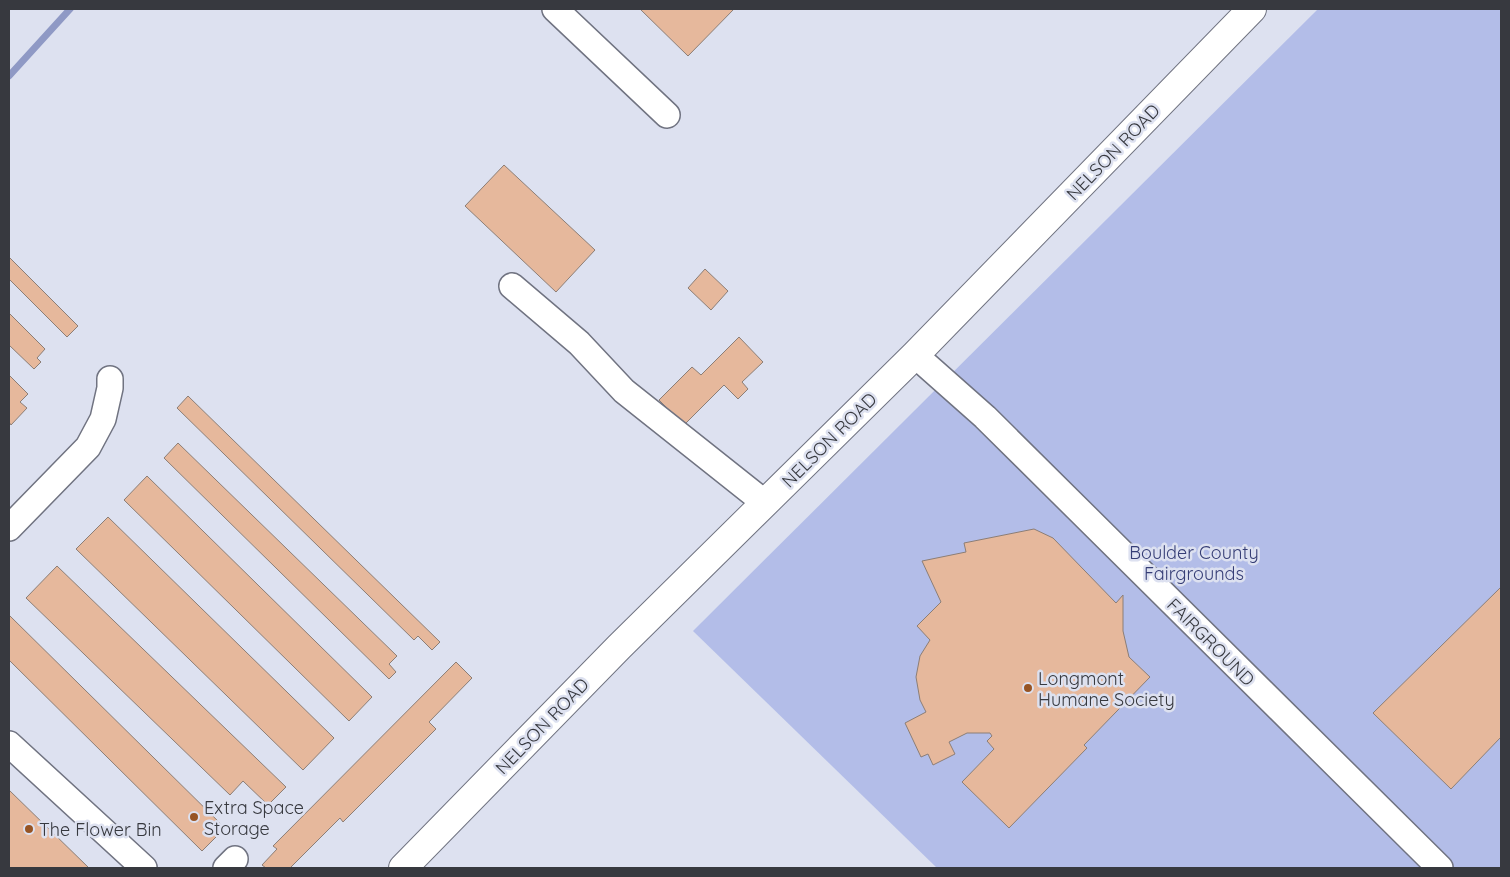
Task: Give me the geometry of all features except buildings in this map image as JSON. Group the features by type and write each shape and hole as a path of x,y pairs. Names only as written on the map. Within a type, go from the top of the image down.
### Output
{"main road":[{"name":"NELSON ROAD","path":"402,868 620,647 915,355 1252,9"}],"street":[{"path":"555,9 667,115"},
{"path":"512,286 579,343 624,391 765,503"},
{"name":"FAIRGROUND","path":"915,355 985,417 1440,868"},
{"path":"9,528 88,447 103,419 110,388 110,379"},
{"path":"9,744 144,868"}],"green space":[{"name":"Boulder County Fairgrounds","path":"1318,9 1501,9 1501,868 937,868 693,631"}],"waterway":[{"path":"9,76 70,9"}],"place":[{"name":"Longmont Humane Society","path":"1028,688"},
{"name":"Extra Space Storage","path":"194,817"},
{"name":"The Flower Bin","path":"29,829"}]}
